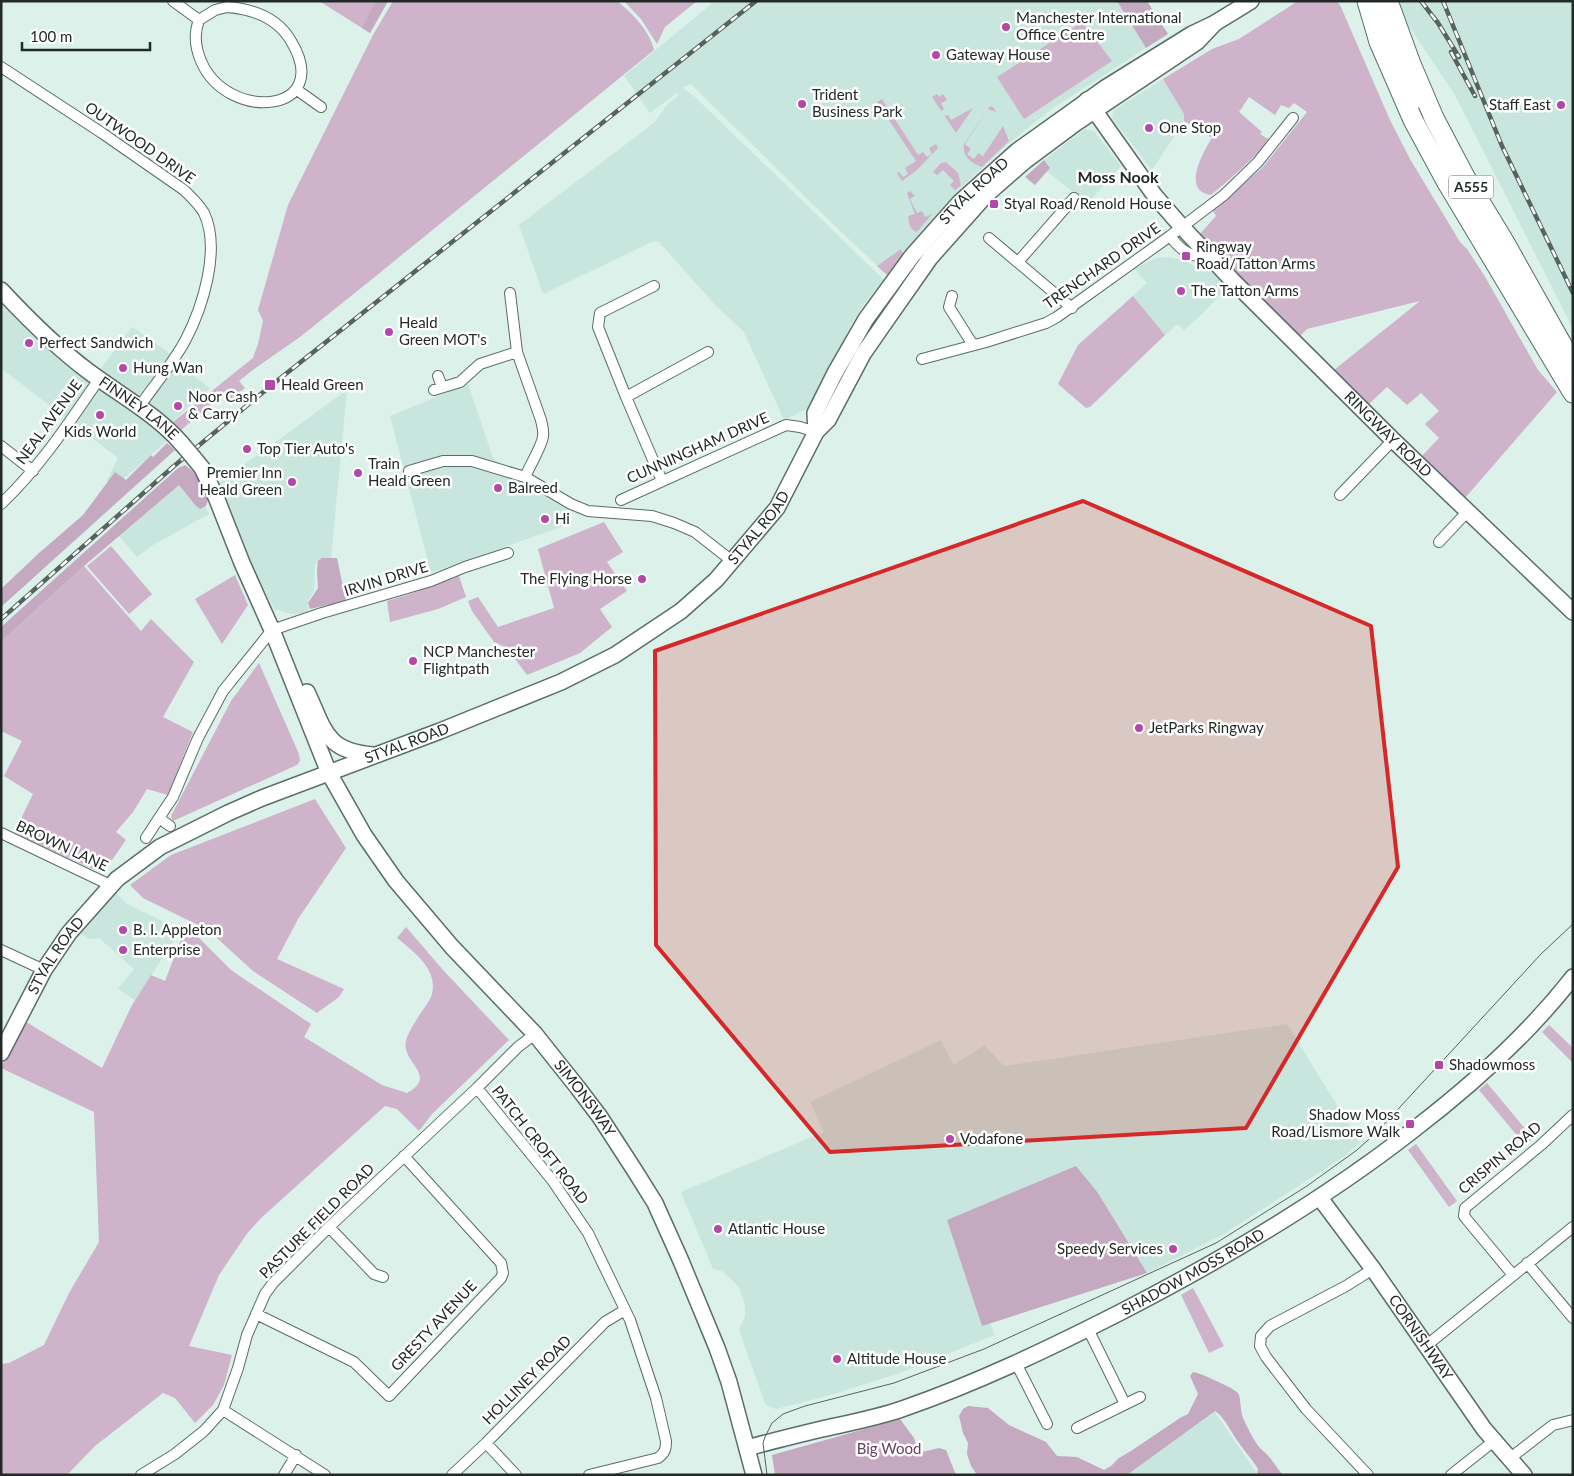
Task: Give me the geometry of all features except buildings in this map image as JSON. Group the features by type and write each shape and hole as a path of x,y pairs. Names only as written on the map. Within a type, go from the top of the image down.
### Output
{"highway":[{"name":"A555","path":"1388,1 1411,64 1434,118 1465,177 1505,243 1573,364"},
{"name":"A555","path":"1369,5 1391,72 1424,140 1446,181 1573,393"}],"street":[{"path":"173,1 199,20"},
{"name":"STYAL ROAD","path":"1,1053 44,970 69,933 110,885 160,847 228,813 561,682 615,655 681,611 716,580 777,508 816,432 828,420 863,354 930,258 986,195 1002,180 1076,123 1091,106 1197,42 1215,24 1252,1"},
{"path":"227,7 262,14 274,22 287,34 300,62 300,81 297,90 287,98 278,102 270,102 251,101 240,98 224,89 216,83 204,67 197,50 196,26 199,20 215,10 227,7"},
{"name":"OUTWOOD DRIVE","path":"1,67 102,133 184,190 195,200 203,212 211,238 210,266 201,303 185,341 139,407"},
{"path":"297,90 321,107"},
{"name":"RINGWAY ROAD","path":"1091,106 1155,196 1176,232 1206,253 1394,440 1573,612"},
{"name":"TRENCHARD DRIVE","path":"922,359 1046,323 1072,308 1176,232 1243,177 1270,148 1293,118"},
{"path":"1018,262 1074,198"},
{"path":"989,238 1072,308"},
{"path":"654,286 600,313 598,326 662,481"},
{"name":"FINNEY LANE","path":"1,290 46,337 172,433 202,468 272,630 329,773"},
{"path":"510,293 517,352 543,430 541,445 534,455 525,476"},
{"path":"952,296 949,306 973,345"},
{"path":"438,376 438,388 460,382 480,364 517,352"},
{"path":"626,397 708,352"},
{"name":"NEAL AVENUE","path":"1,504 33,471 67,427 99,379"},
{"name":"CUNNINGHAM DRIVE","path":"621,500 786,425 800,426 816,432"},
{"path":"1340,495 1394,440"},
{"path":"1,446 33,471"},
{"path":"409,471 428,464 455,460 472,462 525,476 571,504 588,511 652,516 674,523 695,532 732,561"},
{"path":"1439,542 1468,511"},
{"name":"IRVIN DRIVE","path":"272,630 322,613 431,581 465,567 508,553"},
{"path":"146,838 173,797 198,738 223,691 272,630"},
{"name":"FINNEY LANE","path":"286,666 298,676 329,738 339,748 356,753 377,755"},
{"name":"SIMONSWAY","path":"329,773 364,835 396,881 452,947 535,1034 600,1117 636,1171 655,1203 717,1348 729,1382 754,1475"},
{"path":"160,818 170,826"},
{"name":"BROWN LANE","path":"1,834 110,885"},
{"path":"1,950 44,970"},
{"name":"SHADOW MOSS ROAD","path":"746,1448 872,1419 961,1388 1088,1329 1209,1266 1279,1225 1404,1138 1482,1074 1540,1016 1573,977"},
{"name":"PASTURE FIELD ROAD","path":"141,1475 175,1454 197,1436 223,1410 247,1335 265,1294 273,1283 518,1047 535,1034"},
{"name":"PATCH CROFT ROAD","path":"477,1088 552,1180 588,1233 625,1310 656,1398 666,1448 662,1455 658,1458 589,1475"},
{"name":"CRISPIN ROAD","path":"1513,1275 1464,1216 1465,1208 1541,1145 1573,1115"},
{"name":"GRESTY AVENUE","path":"256,1314 354,1362 389,1396 500,1278 503,1273 501,1263 404,1156"},
{"name":"CORNISHWAY","path":"1320,1198 1373,1269 1494,1441 1524,1475"},
{"path":"329,1227 374,1274 382,1277"},
{"path":"1427,1345 1573,1227"},
{"path":"1527,1263 1573,1318"},
{"path":"1368,1475 1306,1409 1266,1357 1260,1346 1261,1336 1270,1326 1346,1286 1373,1269"},
{"name":"HOLLINEY ROAD","path":"452,1475 605,1322 625,1310"},
{"path":"1088,1329 1125,1404"},
{"path":"1016,1363 1047,1424"},
{"path":"1076,1428 1140,1397"},
{"path":"223,1410 325,1475"},
{"path":"1509,1459 1553,1425 1573,1420"},
{"path":"1451,1475 1494,1441"},
{"path":"486,1443 516,1475"},
{"path":"284,1475 296,1455"}],"highlighted area":[{"path":"1083,501 1371,626 1398,867 1246,1128 830,1152 656,945 655,651"}],"shaded area":[{"path":"319,1 388,1 370,33"},
{"path":"393,1 617,1 629,11 644,29 649,36 654,50 300,337 239,381 245,388 228,401 222,395 181,430 173,422 253,358 263,321 258,310 288,205 373,35"},
{"path":"624,1 697,1 665,27 657,44 641,19"},
{"path":"715,1 1117,1 1146,48 1053,108 1008,144 957,191 907,248 887,275 691,84 683,88 695,97 884,280 864,304 849,328 837,358 809,408 784,420 744,332 717,307 658,241 652,242 543,294 519,225 654,123 666,106 679,95 677,93 650,113 624,76"},
{"path":"1298,1 1336,1 1340,5 1390,120 1410,159 1460,242 1467,249 1484,275 1538,370 1557,392 1465,498 1422,456 1439,438 1425,424 1439,411 1421,393 1407,405 1387,387 1369,404 1334,370 1420,301 1307,329 1299,337 1199,235 1216,216 1213,211 1263,167 1307,112 1294,103 1289,108 1281,105 1275,115 1249,97 1239,112 1262,132 1260,134 1270,140 1211,195 1202,192 1197,186 1196,179 1200,161 1212,138 1184,121 1184,114 1163,79 1212,49 1239,39"},
{"path":"1380,1 1573,1 1573,329 1455,95 1411,29"},
{"path":"1082,22 1112,61 1024,119 997,77"},
{"path":"1163,79 1184,114 1184,121 1152,170 1112,118 1114,110"},
{"path":"937,94 939,97 943,94 947,100 941,103 944,109 941,111 932,97"},
{"path":"882,99 918,155 923,152 927,157 932,154 929,148 936,144 938,148 917,170 902,181 897,173 899,172 903,177 908,174 905,168 916,161 877,102"},
{"path":"990,106 996,112 988,109 965,144 971,149 967,154 974,159 978,153 983,156 1003,126 1009,141 982,167 968,159 964,153 964,144"},
{"path":"973,108 956,133 943,114 945,116 948,115 951,120"},
{"path":"1085,129 1094,131 1121,166 1087,204 1047,171 1050,167 1044,160"},
{"path":"946,162 958,173 961,185 955,190 950,185 954,181 943,170 937,175 933,172 941,163"},
{"path":"910,191 915,196 910,199 917,213 922,211 925,217 932,214 917,232 911,228 908,216 915,214 907,193"},
{"path":"901,249 903,254 887,275 877,266"},
{"name":"The Tatton Arms","path":"1167,257 1184,260 1194,266 1208,269 1228,286 1184,330 1178,324 1165,335 1133,296 1147,283 1134,269 1156,258"},
{"path":"1133,296 1165,335 1090,407 1086,408 1058,384 1078,345"},
{"path":"1,299 92,380 132,327 168,352 178,364 210,388 171,423 167,441 114,487 106,482 118,458 10,375 3,370 1,372"},
{"path":"468,384 493,458 535,490 566,508 572,523 431,573 390,416"},
{"path":"347,390 331,558 322,558 315,565 314,591 308,601 308,612 295,614 285,613 277,609 275,611 237,534 219,483"},
{"path":"189,476 209,514 153,545 137,557 119,536"},
{"path":"604,522 623,552 607,562 627,591 600,609 612,627 580,653 527,675 507,648 494,642 472,611 468,601 478,597 498,627 554,608 538,549"},
{"path":"111,546 152,594 129,614 87,566"},
{"path":"84,566 141,631 151,619 194,662 163,717 193,732 168,795 147,789 133,812 116,832 126,840 110,863 100,872 14,833 33,794 4,776 22,741 1,731 1,642"},
{"path":"235,575 248,605 222,644 195,599"},
{"path":"459,576 466,597 438,609 390,622 387,601"},
{"path":"259,663 299,754 300,761 297,765 173,821 171,816 231,701"},
{"path":"315,799 346,848 298,919 277,959 344,989 339,997 317,1013 253,971 208,930 143,898 130,885 171,855"},
{"path":"115,892 127,904 181,930 135,1000 118,989 134,969 99,938 89,939 80,933 98,912 103,903"},
{"path":"406,927 443,970 509,1040 432,1114 419,1131 397,1109 385,1106 260,1219 246,1235 219,1275 189,1346 232,1355 224,1385 213,1405 195,1423 175,1398 163,1393 95,1446 67,1475 1,1475 1,1364 9,1363 44,1345 69,1293 99,1242 94,1112 1,1068 23,1020 102,1068 132,1005 151,975 165,981 185,929 197,936 231,970 311,1024 304,1037 382,1085 407,1093 420,1080 417,1068 406,1049 406,1041 408,1034 430,999 433,985 428,969 423,962 397,938"},
{"path":"1287,1024 1360,1143 1345,1156 1224,1234 1147,1273 1098,1193 947,1221 995,1335 900,1373 831,1395 776,1409 766,1406 739,1330 745,1316 745,1304 739,1288 722,1271 713,1269 681,1192 824,1132 810,1102 941,1040 954,1065 984,1045 1004,1066"},
{"path":"1549,1025 1573,1048 1573,1063 1542,1032"},
{"path":"1487,1083 1533,1138 1525,1145 1479,1090"},
{"path":"1416,1144 1457,1201 1449,1207 1408,1150"},
{"path":"1193,1288 1224,1346 1209,1353 1181,1295"},
{"path":"1214,1411 1258,1475 1127,1475 1162,1448"}],"green space":[{"path":"376,1 388,1 370,33 362,28"},
{"path":"1117,1 1147,1 1168,34 1146,48"},
{"path":"1044,160 1050,168 1035,185 1025,177"},
{"path":"167,443 175,450 1,607 1,589 83,515 115,472 126,480 151,455 153,457"},
{"path":"185,465 197,476 202,485 208,500 206,506 200,509 196,506 179,485 84,566 1,642 1,627 178,468"},
{"path":"322,558 337,558 346,601 310,609 308,603 318,588 318,561"},
{"path":"1076,1166 1098,1193 1147,1273 982,1326 947,1220"},
{"path":"1193,1372 1216,1381 1238,1393 1242,1415 1255,1442 1283,1475 1257,1475 1258,1469 1225,1421 1215,1411 1127,1475 977,1475 971,1466 967,1454 968,1443 963,1433 959,1416 963,1409 968,1406 988,1408 1009,1425 1046,1442 1057,1456 1077,1457 1104,1470 1119,1458 1188,1414 1198,1394 1190,1376"},
{"name":"Big Wood","path":"900,1419 914,1438 918,1453 939,1448 946,1450 956,1475 775,1475 772,1455"}],"tram line":[{"path":"767,1475 763,1443 772,1423 783,1414 805,1406 894,1383 984,1349 1216,1243 1307,1186 1357,1150 1377,1132 1541,954 1573,924"}],"railway":[{"path":"1,619 174,466 273,384 756,1"},
{"path":"1421,1 1438,23 1459,57"},
{"path":"1443,1 1502,146 1573,293"},
{"path":"1451,52 1475,96"}],"place":[{"name":"Manchester International Office Centre","path":"1006,27"},
{"name":"Gateway House","path":"936,55"},
{"name":"Trident Business Park","path":"802,104"},
{"name":"Staff East","path":"1561,105"},
{"name":"One Stop","path":"1149,128"},
{"name":"Styal Road/Renold House","path":"994,204"},
{"name":"Ringway Road/Tatton Arms","path":"1186,256"},
{"name":"The Tatton Arms","path":"1181,291"},
{"name":"Heald Green MOT's","path":"389,332"},
{"name":"Perfect Sandwich","path":"29,343"},
{"name":"Hung Wan","path":"123,368"},
{"name":"Heald Green","path":"270,385"},
{"name":"Noor Cash & Carry","path":"178,406"},
{"name":"Kids World","path":"100,415"},
{"name":"Top Tier Auto's","path":"247,449"},
{"name":"Train Heald Green","path":"358,473"},
{"name":"Premier Inn Heald Green","path":"292,482"},
{"name":"Balreed","path":"498,488"},
{"name":"Hi","path":"545,519"},
{"name":"The Flying Horse","path":"642,579"},
{"name":"NCP Manchester Flightpath","path":"413,661"},
{"name":"JetParks Ringway","path":"1139,728"},
{"name":"B. I. Appleton","path":"123,930"},
{"name":"Enterprise","path":"123,950"},
{"name":"Shadowmoss","path":"1439,1065"},
{"name":"Shadow Moss Road/Lismore Walk","path":"1410,1124"},
{"name":"Vodafone","path":"950,1139"},
{"name":"Atlantic House","path":"718,1229"},
{"name":"Speedy Services","path":"1173,1249"},
{"name":"Altitude House","path":"837,1359"}],"district":[{"name":"Moss Nook","path":"1118,177"}]}
